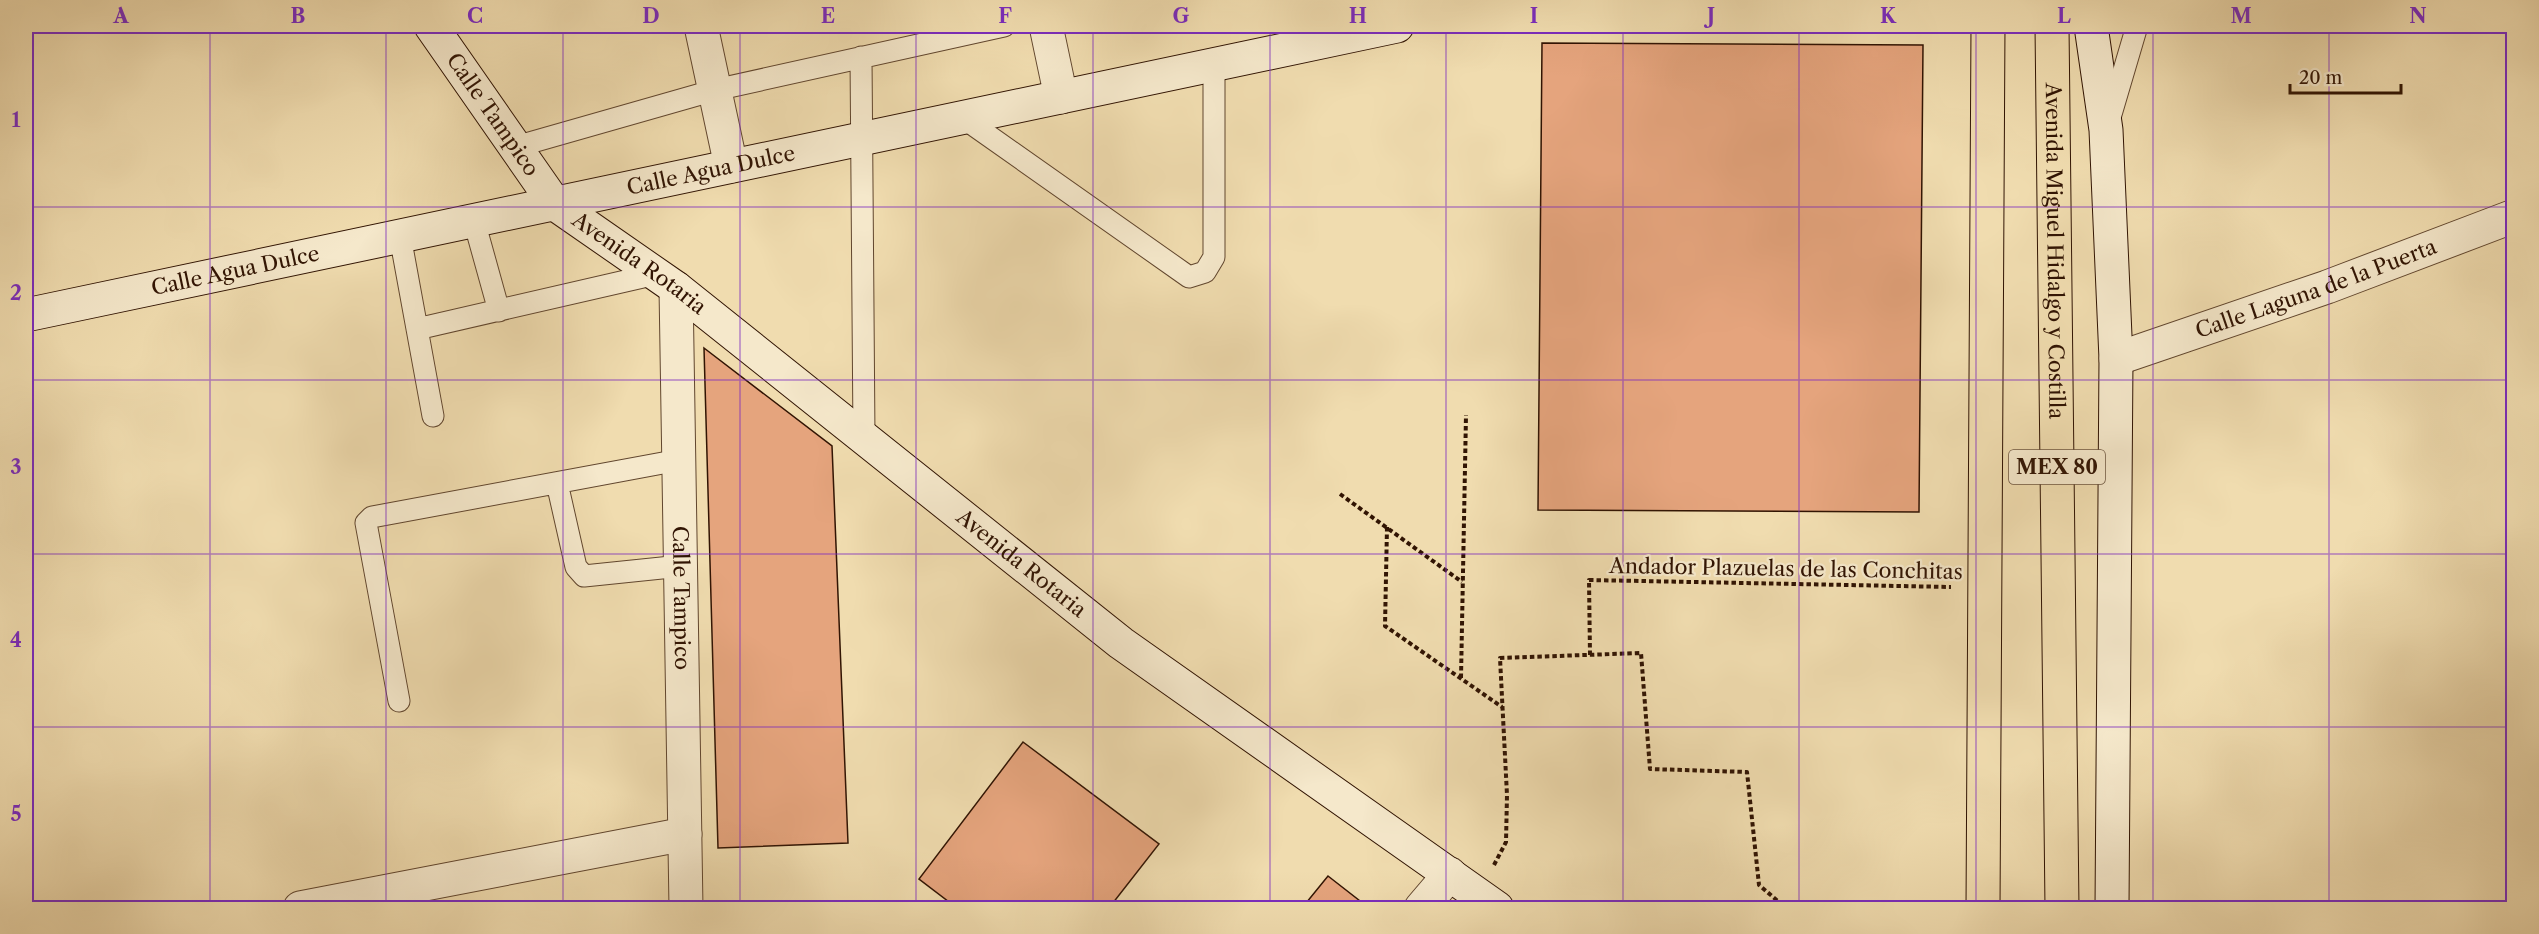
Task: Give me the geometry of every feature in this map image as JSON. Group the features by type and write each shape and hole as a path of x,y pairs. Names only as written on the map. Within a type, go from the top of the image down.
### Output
{"main road":[{"name":"MEX 80","path":"1983,909 1988,26"},
{"name":"Avenida Miguel Hidalgo y Costilla","path":"2052,26 2062,909"}],"street":[{"name":"Calle Tampico","path":"431,26 555,204"},
{"path":"701,26 731,166"},
{"path":"1046,26 1061,97"},
{"name":"Calle Agua Dulce","path":"26,315 1397,26"},
{"path":"2091,26 2106,130 2116,359 2112,909"},
{"name":"Avenida Rotaria","path":"555,204 666,281 1121,643 1488,902"},
{"name":"Calle Laguna de la Puerta","path":"2116,359 2327,287 2514,216"},
{"name":"Calle Tampico","path":"666,281 679,460 686,909"},
{"path":"300,909 685,834"},
{"path":"1421,909 1450,874"}],"lane":[{"path":"515,147 715,90 1004,26"},
{"path":"2106,130 2137,26"},
{"path":"861,57 864,437"},
{"path":"962,117 1189,277 1205,272 1214,257 1214,64"},
{"path":"474,221 499,311"},
{"path":"400,236 433,416"},
{"path":"417,329 499,311 666,281"},
{"path":"399,701 366,523 372,517 679,460"},
{"path":"557,483 576,567 584,576 681,566"}],"path":[{"path":"1461,678 1466,415"},
{"path":"1340,494 1462,582"},
{"path":"1387,528 1385,626 1502,707"},
{"name":"Andador Plazuelas de las Conchitas","path":"1590,655 1589,580 1985,587"},
{"path":"1488,902 1506,842 1500,658 1641,653 1650,769 1747,772 1759,885 1786,909"}],"building":[{"path":"1542,43 1923,45 1919,512 1538,510"},
{"path":"704,348 832,446 848,843 718,848"},
{"path":"1023,742 1159,844 1109,908 957,908 919,879"},
{"path":"1328,876 1369,908 1302,908"}]}
